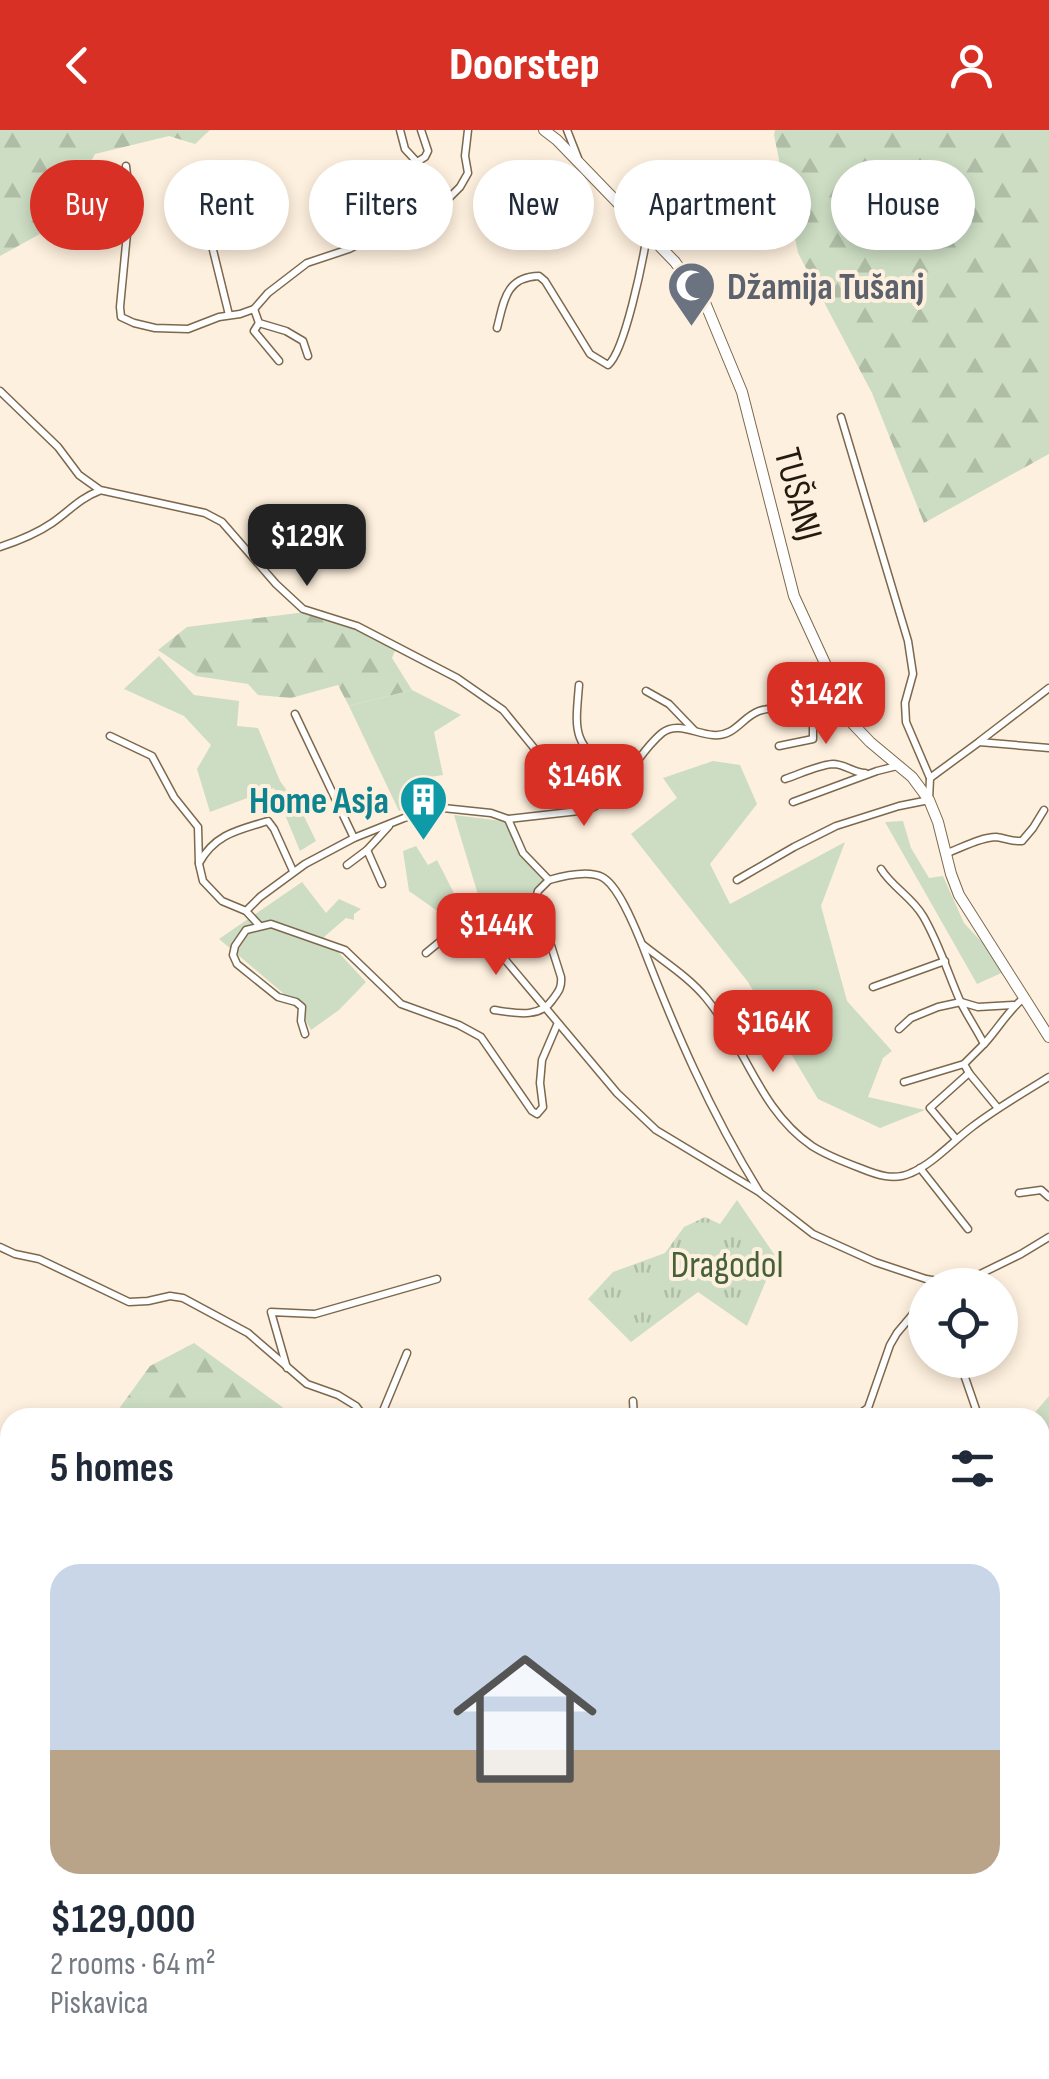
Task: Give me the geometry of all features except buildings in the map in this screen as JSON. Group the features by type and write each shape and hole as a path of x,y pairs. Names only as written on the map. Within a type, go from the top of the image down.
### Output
{"street":[{"path":"400,130 405,149 417,162 428,151 421,130"},
{"path":"125,250 121,317 169,330 188,329 240,314 254,309 307,263 349,249 450,197 468,173 468,130"},
{"name":"TUŠANJ","path":"544,130 575,160"},
{"name":"TUŠANJ","path":"568,130 579,160"},
{"name":"TUŠANJ","path":"594,180 614,200"},
{"path":"213,250 230,314"},
{"path":"498,328 507,293 515,282 538,276 545,281 590,354 608,365 616,358 629,318 644,250"},
{"name":"TUŠANJ","path":"662,250 706,305 716,326 742,392 794,596 844,706 853,724 870,742 912,777 922,801 938,822 951,874 964,905 1049,1037"},
{"path":"254,309 259,323"},
{"path":"259,323 303,340 308,356"},
{"path":"259,323 254,331 280,361"},
{"path":"0,391 58,447 79,475 100,490 205,513 222,522 303,609 357,626 469,686 503,710 555,768 630,774"},
{"name":"TUŠANJ","path":"840,417 908,641 913,674 905,703 906,722 930,778"},
{"path":"0,547 54,522 100,490"},
{"path":"579,685 576,733 588,752 614,773"},
{"path":"738,880 820,833 922,801 930,778 1049,688"},
{"path":"646,691 669,704 695,731"},
{"path":"246,911 293,872 354,838 393,822 442,808 480,811 508,819 588,810 600,804 630,774 646,750 670,728 715,736 727,734 759,711 844,706"},
{"path":"779,746 813,740 808,708"},
{"path":"294,714 354,838"},
{"path":"110,736 144,750 157,762 174,797 198,827 198,864 204,880 222,902 246,911 260,925"},
{"path":"979,742 1049,748"},
{"path":"785,778 831,764 859,774 898,765"},
{"path":"794,802 876,771"},
{"path":"946,853 991,838 1022,842 1044,810"},
{"path":"508,819 523,853 549,880"},
{"path":"198,864 212,843 268,821 293,872"},
{"path":"346,865 367,850 393,822"},
{"path":"367,850 382,884"},
{"path":"881,870 918,909 984,1044"},
{"path":"494,1010 537,1013 548,1008 562,982 536,898 538,890 549,880 562,876 605,878 632,921 720,1127 759,1192"},
{"path":"426,953 469,920 642,1118 759,1192 800,1225 853,1254 908,1272"},
{"path":"305,1034 302,1007 265,988 237,964 234,946 246,930 271,924 340,947 401,1004 477,1034 537,1114 543,1107 542,1060 558,1024"},
{"path":"642,944 708,1000 782,1119 814,1147 856,1167 894,1178 910,1174 997,1108 1049,1078"},
{"path":"872,987 945,961"},
{"path":"904,1082 964,1064 1025,997"},
{"path":"899,1029 911,1018 961,1002 978,1007 1014,1005"},
{"path":"964,1064 997,1108"},
{"path":"956,1139 930,1108 969,1074"},
{"path":"920,1168 968,1229"},
{"path":"1020,1193 1041,1190 1049,1198"},
{"path":"993,1268 1049,1237"},
{"path":"0,1247 39,1260 128,1302 183,1298 248,1333 307,1384 325,1389 358,1408"},
{"path":"287,1369 271,1312 315,1314 437,1279"},
{"path":"868,1408 890,1345 908,1320"},
{"path":"384,1408 407,1353"},
{"path":"965,1378 975,1408"},
{"path":"633,1401 633,1408"}],"green space":[{"path":"0,130 210,130 195,144 169,136 95,154 92,160 30,160 30,239 0,256"},
{"path":"775,130 1049,130 1049,454 924,523 872,393 798,253 797,250 811,250 811,160 779,160"},
{"path":"322,610 398,644 392,658 412,690 349,706 338,685 291,698 258,695 248,684 196,676 158,650 187,627"},
{"path":"159,656 194,695 239,701 237,726 258,728 280,781 301,810 316,841 300,851 274,788 210,812 197,769 211,745 184,716 124,689"},
{"path":"412,690 461,715 434,732 443,775 417,779 420,803 399,811 349,706"},
{"path":"713,761 740,765 757,804 710,864 730,904 845,842 821,906 847,1001 892,1051 883,1058 868,1097 925,1110 880,1128 818,1099 748,982 631,834 677,798 663,778"},
{"path":"454,815 510,822 523,853 546,874 535,903 517,913 499,901 453,922 409,891 403,851 416,846 428,865 437,860 460,905 479,898"},
{"path":"903,821 911,848 929,878 943,876 964,923 1008,970 977,984 885,822"},
{"path":"302,882 326,913 339,899 361,909 354,914 354,920 346,918 324,937 366,982 339,1010 311,1030 297,1005 219,939"},
{"name":"Dragodol","path":"737,1200 776,1257 747,1326 698,1292 631,1342 588,1299 613,1272 665,1253 684,1227 705,1217 720,1224"},
{"path":"194,1343 284,1408 120,1408 150,1366"}],"place":[{"name":"Džamija Tušanj","path":"692,328"},
{"name":"Home Asja","path":"424,842"}]}
